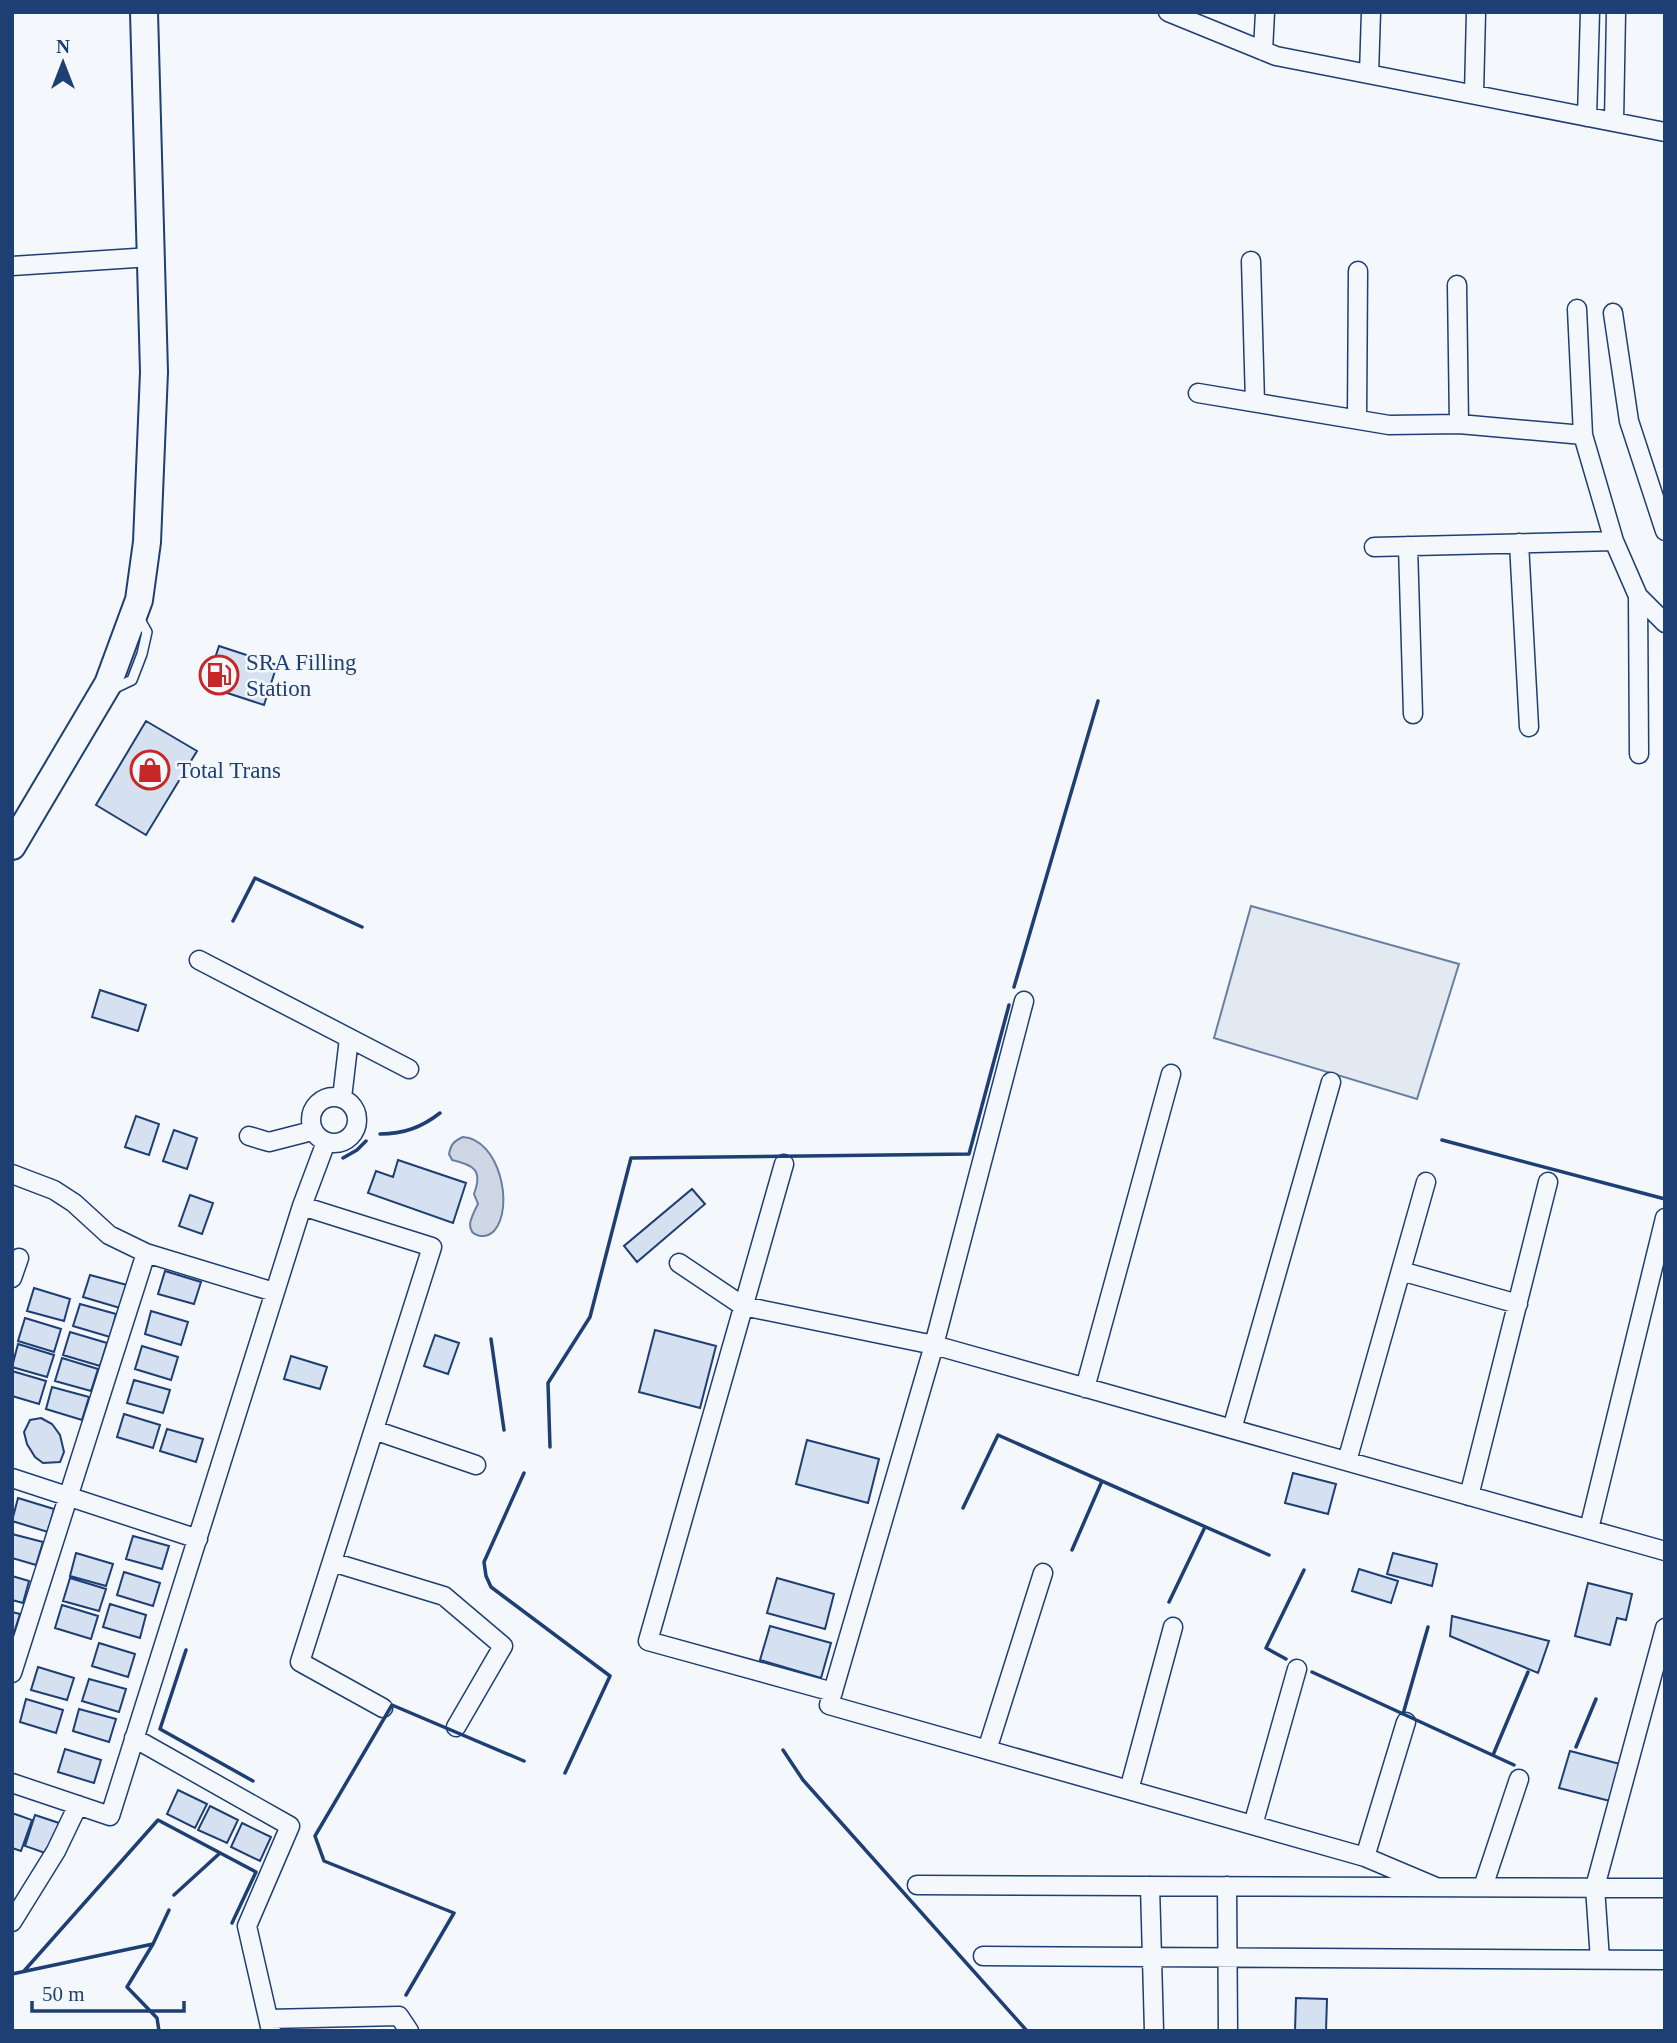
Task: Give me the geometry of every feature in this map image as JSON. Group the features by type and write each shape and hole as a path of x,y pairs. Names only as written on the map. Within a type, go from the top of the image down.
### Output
{"main road":[{"path":"12,846 108,684 139,600 148,516 154,372 144,12"}],"street":[{"path":"1168,12 1276,56 1665,132"},
{"path":"1263,51 1265,12"},
{"path":"1369,74 1371,12"},
{"path":"1474,94 1476,12"},
{"path":"1587,117 1590,12"},
{"path":"1614,122 1616,12"},
{"path":"12,266 151,257"},
{"path":"1251,261 1255,402"},
{"path":"1357,271 1357,419"},
{"path":"1457,285 1459,424"},
{"path":"1577,309 1583,435 1614,541 1638,596 1665,623"},
{"path":"1614,313 1629,421 1665,531"},
{"path":"1198,393 1389,425 1459,424 1583,435"},
{"path":"1374,547 1614,541"},
{"path":"1519,543 1530,727"},
{"path":"1408,546 1413,714"},
{"path":"1638,596 1639,754"},
{"path":"200,960 409,1069"},
{"path":"1024,1001 934,1345 829,1705 1365,1857 1436,1887"},
{"path":"342,1098 349,1038"},
{"path":"1086,1388 1171,1074"},
{"path":"1232,1429 1331,1082"},
{"path":"328,1097 342,1098 355,1108 358,1123 345,1141 326,1142 316,1136 312,1129 310,1121 315,1106 328,1097"},
{"path":"249,1136 268,1142 312,1129"},
{"path":"12,1783 110,1816 274,1292 326,1142"},
{"path":"784,1164 648,1641 833,1692"},
{"path":"12,1174 54,1190 75,1203 108,1235 146,1253 274,1292"},
{"path":"1347,1461 1426,1182"},
{"path":"1469,1496 1548,1182"},
{"path":"302,1206 432,1247 300,1662 383,1708"},
{"path":"1589,1529 1657,1288 1665,1218"},
{"path":"12,1673 146,1253"},
{"path":"12,1278 19,1258"},
{"path":"679,1264 743,1306 934,1345 1665,1551"},
{"path":"1401,1271 1518,1304"},
{"path":"374,1430 476,1465"},
{"path":"12,1478 198,1539"},
{"path":"332,1562 444,1596 503,1646 456,1727"},
{"path":"987,1750 1043,1573"},
{"path":"1129,1790 1173,1627"},
{"path":"1600,1960 1595,1887 1665,1628"},
{"path":"1253,1825 1297,1669"},
{"path":"1365,1857 1406,1722"},
{"path":"134,1738 290,1826 247,1926 270,2025 399,2016 409,2031"},
{"path":"1483,1887 1518,1779"},
{"path":"12,1922 56,1851 78,1805"},
{"path":"918,1885 1665,1888"},
{"path":"1150,1886 1154,2031"},
{"path":"1227,1886 1228,2031"},
{"path":"983,1956 1665,1960"}],"shaded area":[{"path":"1251,906 1459,964 1417,1099 1214,1038"},
{"path":"463,1137 476,1141 486,1149 500,1176 503,1206 500,1220 494,1231 487,1235 475,1234 470,1224 478,1204 474,1194 477,1174 466,1164 452,1160 449,1154 453,1143"}],"building":[{"path":"219,646 277,665 264,705 206,686"},
{"path":"146,721 197,751 146,835 96,805"},
{"path":"100,990 146,1005 138,1031 92,1017"},
{"path":"136,1116 159,1124 149,1155 125,1147"},
{"path":"174,1130 197,1138 187,1169 163,1161"},
{"path":"398,1160 466,1183 453,1223 368,1193 376,1171 393,1177"},
{"path":"692,1189 705,1204 637,1262 624,1246"},
{"path":"190,1195 213,1203 202,1234 179,1226"},
{"path":"165,1271 201,1282 194,1304 158,1294"},
{"path":"90,1275 127,1285 120,1308 83,1297"},
{"path":"34,1288 70,1299 64,1321 27,1311"},
{"path":"80,1304 116,1314 110,1337 73,1326"},
{"path":"151,1311 188,1322 181,1345 145,1334"},
{"path":"25,1318 61,1329 54,1352 18,1341"},
{"path":"655,1330 716,1346 700,1408 639,1392"},
{"path":"70,1332 107,1343 100,1366 63,1355"},
{"path":"435,1335 459,1343 448,1374 424,1366"},
{"path":"18,1344 54,1355 47,1377 12,1367"},
{"path":"142,1346 178,1357 171,1380 135,1369"},
{"path":"291,1356 327,1367 320,1389 284,1379"},
{"path":"62,1358 98,1369 91,1391 55,1381"},
{"path":"12,1371 46,1381 39,1404 12,1396"},
{"path":"134,1380 170,1390 163,1413 127,1403"},
{"path":"52,1387 89,1397 82,1420 46,1409"},
{"path":"124,1414 160,1425 153,1448 117,1437"},
{"path":"41,1418 52,1424 60,1435 64,1452 60,1462 43,1463 35,1457 27,1444 24,1432 30,1420"},
{"path":"167,1429 203,1439 196,1462 160,1451"},
{"path":"807,1440 879,1459 868,1503 796,1484"},
{"path":"1293,1473 1336,1484 1328,1514 1285,1503"},
{"path":"18,1498 54,1509 48,1532 12,1521"},
{"path":"12,1534 43,1542 36,1565 12,1558"},
{"path":"133,1536 169,1546 162,1569 126,1559"},
{"path":"76,1553 113,1564 106,1586 70,1576"},
{"path":"1393,1553 1437,1564 1432,1586 1387,1574"},
{"path":"1359,1569 1398,1581 1391,1603 1352,1591"},
{"path":"124,1572 160,1583 153,1606 117,1595"},
{"path":"12,1576 29,1581 23,1603 12,1600"},
{"path":"70,1578 106,1589 99,1611 63,1601"},
{"path":"777,1578 834,1594 825,1629 767,1613"},
{"path":"1588,1583 1632,1594 1626,1620 1617,1618 1610,1645 1575,1636"},
{"path":"110,1604 146,1615 140,1638 103,1627"},
{"path":"62,1605 98,1616 91,1639 55,1628"},
{"path":"12,1612 20,1614 13,1636 12,1636"},
{"path":"1452,1616 1549,1641 1538,1673 1450,1636"},
{"path":"770,1626 831,1643 821,1678 760,1660"},
{"path":"99,1643 135,1654 128,1677 92,1666"},
{"path":"38,1667 74,1678 67,1700 31,1690"},
{"path":"89,1679 126,1689 119,1712 82,1701"},
{"path":"26,1699 63,1710 56,1733 20,1722"},
{"path":"79,1709 116,1719 109,1742 73,1731"},
{"path":"65,1749 101,1760 94,1783 58,1772"},
{"path":"1570,1751 1620,1764 1610,1801 1559,1788"},
{"path":"178,1790 207,1804 195,1828 167,1814"},
{"path":"210,1806 238,1820 227,1843 198,1830"},
{"path":"12,1813 32,1820 21,1851 12,1848"},
{"path":"35,1815 59,1823 48,1854 25,1846"},
{"path":"242,1823 271,1837 260,1861 231,1847"},
{"path":"1296,1998 1327,1999 1326,2031 1295,2031"}],"wall":[{"path":"1014,987 1098,701"},
{"path":"233,921 255,878 362,927"},
{"path":"550,1447 548,1383 590,1317 631,1158 969,1154 1009,1005"},
{"path":"380,1134 412,1129 440,1113"},
{"path":"1442,1140 1665,1199"},
{"path":"343,1158 366,1141"},
{"path":"491,1339 504,1430"},
{"path":"963,1508 998,1435 1269,1555"},
{"path":"524,1473 484,1562 486,1576 491,1587 610,1676 565,1773"},
{"path":"1072,1550 1102,1481"},
{"path":"1169,1602 1205,1527"},
{"path":"1286,1659 1266,1648 1304,1570"},
{"path":"1403,1714 1428,1627"},
{"path":"186,1650 160,1729 253,1781"},
{"path":"1312,1672 1514,1765"},
{"path":"1493,1755 1528,1672"},
{"path":"1576,1747 1596,1699"},
{"path":"406,1995 454,1913 324,1861 315,1836 392,1705 524,1761"},
{"path":"783,1750 803,1780 1027,2031"},
{"path":"24,1971 158,1820 256,1872 232,1923"},
{"path":"174,1895 220,1853"},
{"path":"159,2031 157,2018 127,1987 153,1944 169,1910"},
{"path":"12,1974 153,1944"}],"place":[{"name":"SRA Filling Station","path":"219,675"},
{"name":"Total Trans","path":"150,770"}]}
